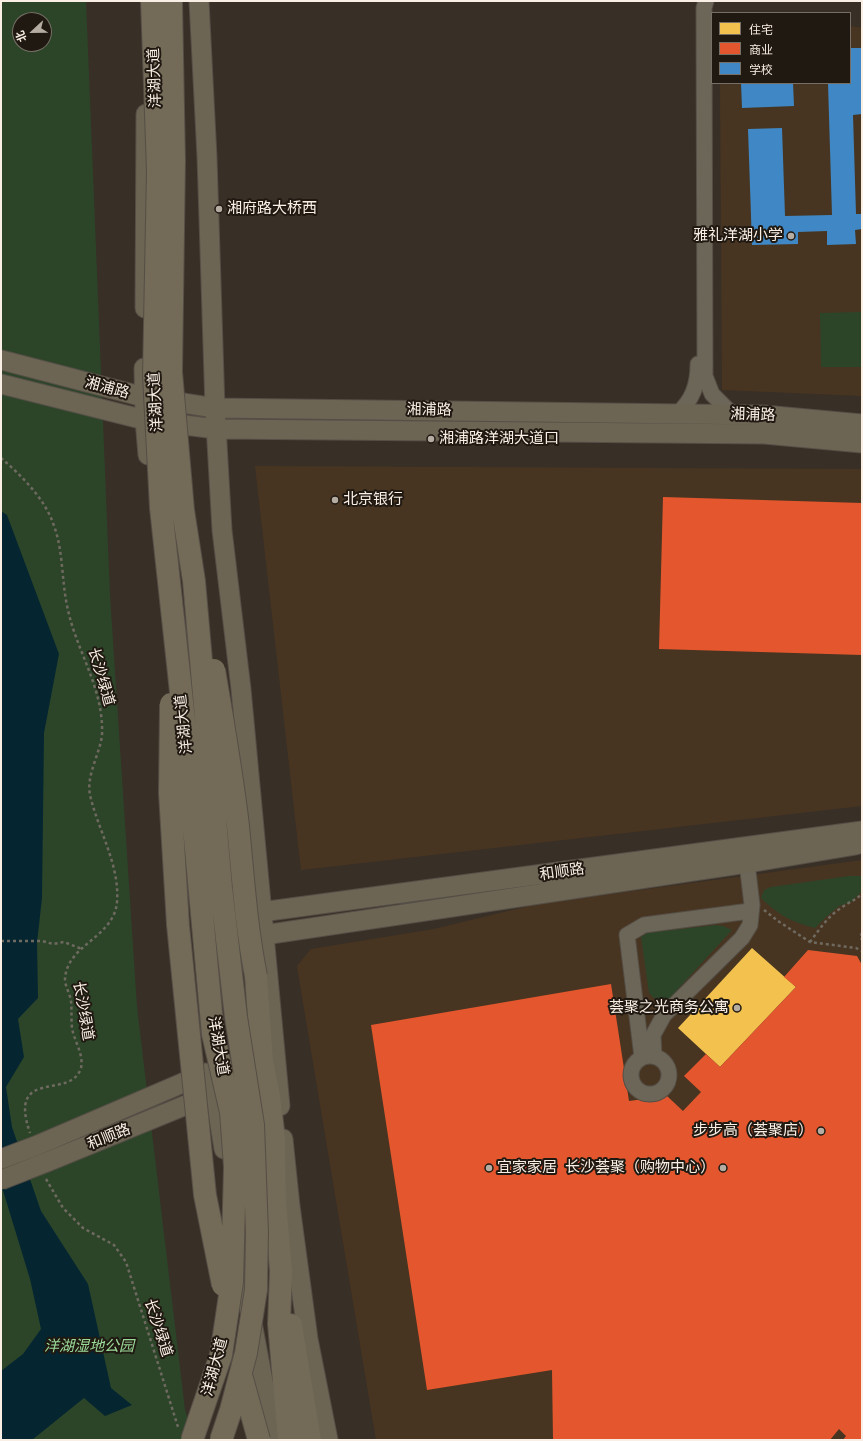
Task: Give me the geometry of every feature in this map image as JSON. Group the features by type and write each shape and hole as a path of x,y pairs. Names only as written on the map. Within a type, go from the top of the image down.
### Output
{"highway":[{"name":"洋湖大道","path":"152,1 158,171 154,375 161,508 186,736 213,1034 231,1112 235,1167 232,1282 221,1355 186,1435"},
{"name":"洋湖大道","path":"171,1 174,162 171,372 183,510 194,581 221,887 236,1017 252,1125 257,1232 256,1290 246,1353 231,1410 220,1440"},
{"path":"167,571 172,624 170,741 173,842 178,925 194,1071 198,1129 205,1195 230,1323 245,1394 259,1440"},
{"path":"194,581 208,629 223,716 237,825 247,931 256,976 262,1061 270,1103 281,1271 279,1324 289,1440"},
{"path":"281,1271 310,1440"}],"main road":[{"path":"147,1 145,420 188,880 203,1022 216,1092 240,1262 274,1440"},
{"path":"199,1 207,157 215,408 222,530 241,689 266,971 290,1206 308,1340 328,1440"},
{"name":"湘浦路","path":"1,360 144,397 215,408 732,414 764,415 862,424"},
{"name":"湘浦路","path":"1,384 145,420 216,429 764,434 862,443"},
{"name":"和顺路","path":"261,912 862,831"},
{"name":"和顺路","path":"264,935 747,863 862,844"},
{"name":"和顺路","path":"1,1159 35,1139 211,1070"},
{"name":"和顺路","path":"1,1180 46,1170 216,1092"}],"street":[{"path":"677,414 691,399 698,377 696,1"},
{"path":"706,1 704,8 705,376 712,394 732,414"},
{"path":"747,863 752,905 757,910"},
{"path":"757,910 742,938 664,1015 653,1035 648,1057 627,935 644,925 757,910"}],"path":[{"name":"长沙绿道","path":"1,458 43,502 54,523 60,550 67,608 99,700 102,736 91,776 90,794 117,882 117,904 109,924 82,949 68,965 65,980 71,1000 72,1028 82,1058 80,1070 72,1080 63,1084 37,1089 30,1095 25,1105 26,1120 35,1139"},
{"path":"810,942 823,925 841,908 862,894"},
{"path":"757,910 778,921 810,942 856,948 862,951"},
{"path":"862,933 860,938 862,939"},
{"path":"1,941 42,941 53,944 64,942 82,949"},
{"name":"长沙绿道","path":"46,1170 63,1208 83,1228 114,1245 126,1262 186,1435"}],"shaded area":[{"name":"雅礼洋湖小学","path":"851,26 862,28 862,396 722,390 720,84 851,84"},
{"path":"255,466 862,469 862,806 301,870"},
{"path":"862,860 862,1440 376,1440 297,966 311,949 434,929 537,904"}],"green space":[{"name":"洋湖湿地公园","path":"1,1 86,1 110,595 137,1007 185,1410 195,1440 1,1440"},
{"path":"862,312 862,367 821,367 820,313"},
{"path":"849,876 862,876 862,891 851,902 839,906 815,928 786,917 761,898 764,890 771,887"},
{"path":"716,925 732,930 668,1000 656,1000 649,993 641,937 647,933"}],"water":[{"path":"1,511 7,515 59,654 44,733 42,898 37,943 38,998 18,1019 24,1057 6,1087 12,1127 41,1211 88,1284 111,1388 132,1405 105,1416 84,1398 32,1440 1,1440 1,1371 23,1354 41,1329 30,1279 1,1184"}],"building: 住宅":[{"name":"荟聚之光商务公寓","path":"752,948 796,987 720,1067 678,1028"}],"building: 商业":[{"path":"663,497 862,503 862,655 659,649"},
{"name":"长沙荟聚（购物中心）","path":"808,950 857,956 862,965 862,1440 843,1440 846,1436 839,1429 830,1440 553,1440 552,1370 427,1390 371,1025 611,984 629,1101 667,1096 683,1111 701,1092 684,1076 706,1054 720,1067 796,987 784,977"}],"building: 学校":[{"path":"851,48 862,48 862,114 853,115 856,214 862,214 862,229 855,230 856,244 827,245 827,231 798,232 798,244 752,245 748,129 782,128 785,216 832,215 828,84 851,84"},
{"path":"741,84 793,84 794,106 742,108"}],"place":[{"name":"湘府路大桥西","path":"219,209"},
{"name":"雅礼洋湖小学","path":"791,236"},
{"name":"湘浦路洋湖大道口","path":"431,439"},
{"name":"北京银行","path":"335,500"},
{"name":"荟聚之光商务公寓","path":"737,1008"},
{"name":"步步高（荟聚店）","path":"821,1131"},
{"name":"宜家家居","path":"489,1168"},
{"name":"长沙荟聚（购物中心）","path":"723,1168"}]}
